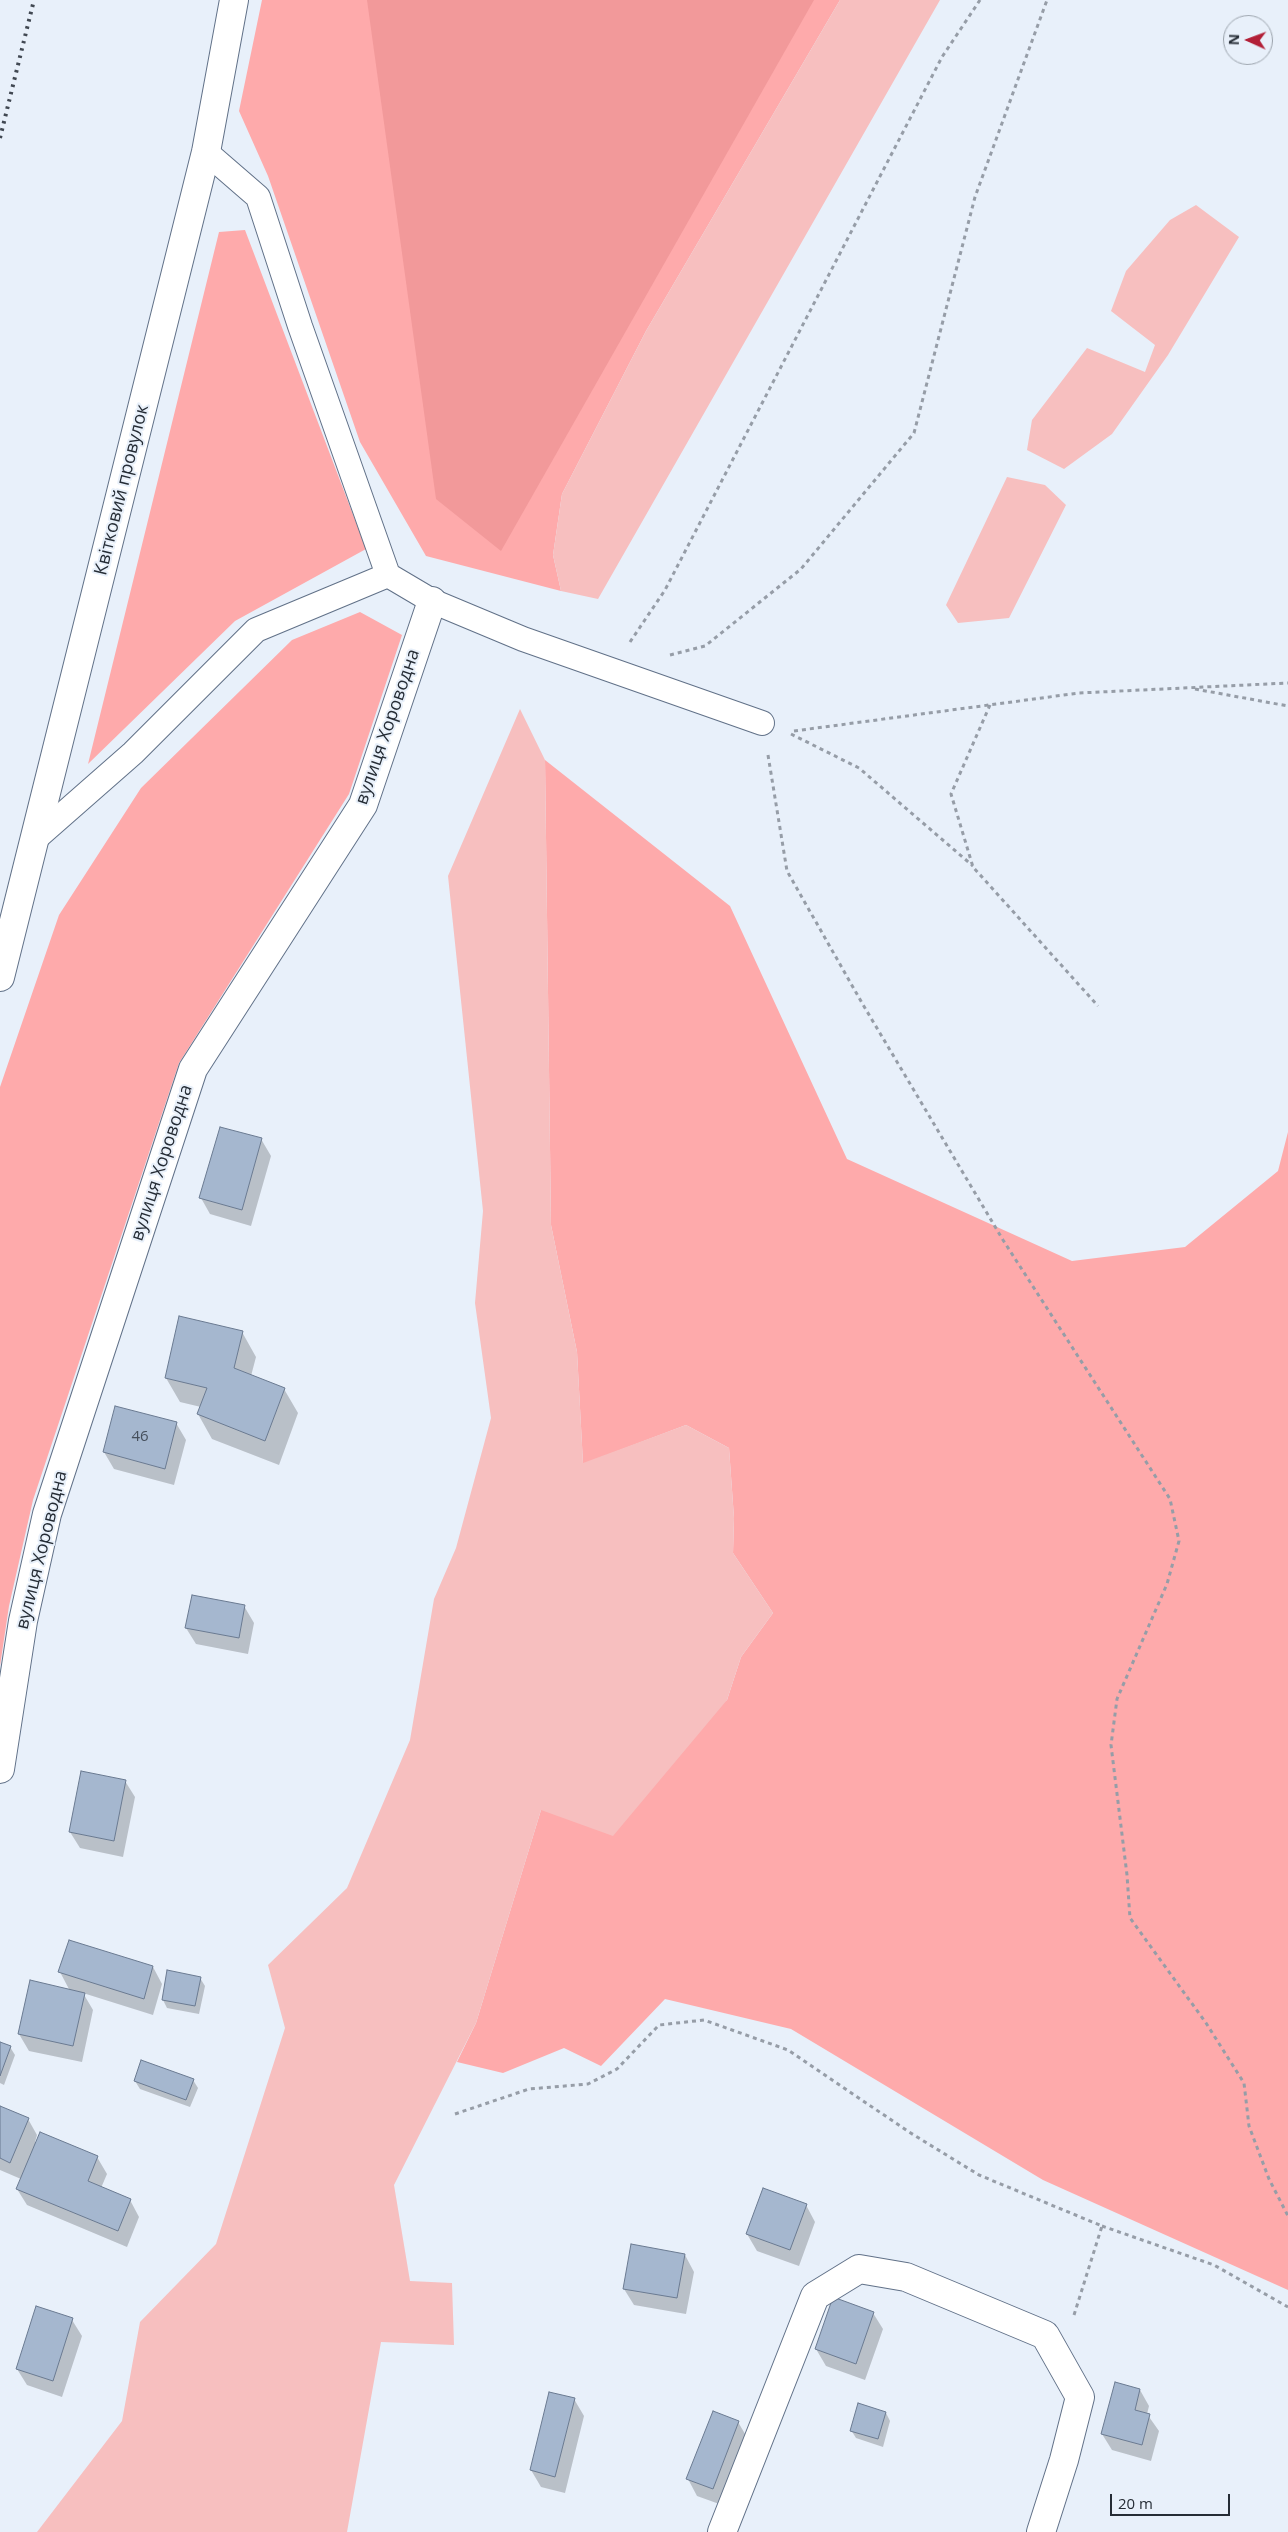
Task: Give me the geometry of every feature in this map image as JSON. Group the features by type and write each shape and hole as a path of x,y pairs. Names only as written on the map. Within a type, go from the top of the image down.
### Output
{"street":[{"name":"Квітковий провулок","path":"0,977 206,152 234,0"},
{"name":"вулиця Хороводна","path":"0,1769 23,1621 47,1514 193,1069 363,805 432,601"},
{"path":"722,2532 815,2296 859,2269 906,2277 1045,2335 1080,2397 1064,2460 1041,2532"}],"lane":[{"path":"206,152 258,198 300,326 388,575 432,601 523,639 762,723"},
{"path":"35,840 133,753 256,630 388,575"}],"path":[{"path":"612,671 665,590 942,57 980,0"},
{"path":"668,656 705,646 801,569 914,433 975,198 1048,0"},
{"path":"1098,1006 973,867 859,768 787,732 1079,693 1288,683"},
{"path":"1190,688 1288,706"},
{"path":"973,867 951,794 990,704"},
{"path":"762,723 787,871 862,1003 1003,1240 1170,1499 1179,1541 1167,1584 1117,1699 1111,1745 1127,1875 1130,1918 1206,2023 1244,2083 1249,2126 1269,2179 1288,2216"},
{"path":"455,2114 529,2089 588,2084 618,2069 659,2025 704,2020 788,2050 909,2132 979,2175 1102,2226 1214,2265 1288,2307"},
{"path":"1060,2360 1102,2226"}],"shaded area":[{"path":"262,0 840,0 646,331 562,494 553,555 561,591 426,556 360,442 268,176 239,111"},
{"path":"367,0 814,0 501,551 436,499"},
{"path":"840,0 940,0 598,599 561,591 553,555 562,494 646,331"},
{"path":"1196,205 1239,237 1168,355 1112,434 1064,469 1027,450 1032,420 1087,348 1145,372 1155,345 1111,311 1126,271 1170,220"},
{"path":"245,230 366,549 235,621 88,764 219,232"},
{"path":"1007,477 1045,485 1066,505 1009,618 958,623 946,605"},
{"path":"360,612 402,635 349,794 179,1063 33,1500 9,1606 0,1666 0,1087 59,915 141,788 292,640"},
{"path":"520,709 545,760 551,1225 577,1352 583,1463 686,1425 729,1448 734,1518 733,1553 773,1613 741,1657 727,1700 613,1836 541,1810 476,2023 394,2185 410,2281 452,2283 454,2345 381,2342 347,2532 37,2532 122,2421 140,2322 216,2244 285,2028 268,1965 347,1888 410,1740 434,1599 456,1548 491,1418 475,1303 483,1211 448,876"},
{"path":"545,760 730,906 847,1159 1072,1261 1185,1247 1278,1171 1288,1132 1288,2290 1043,2180 791,2029 665,1999 601,2066 564,2048 503,2073 457,2062 476,2023 541,1810 727,1700 741,1657 773,1613 733,1553 734,1518 729,1448 686,1425 583,1464 577,1352 551,1225"}],"building":[{"path":"220,1127 262,1138 242,1210 199,1198"},
{"path":"179,1316 243,1331 234,1368 285,1388 265,1441 197,1414 207,1388 165,1378"},
{"path":"115,1406 177,1422 165,1469 103,1452"},
{"path":"192,1595 245,1605 239,1638 185,1628"},
{"path":"81,1771 126,1780 114,1841 69,1832"},
{"path":"69,1940 153,1966 144,1999 58,1972"},
{"path":"167,1970 201,1977 195,2006 162,2000"},
{"path":"30,1980 85,1993 73,2046 18,2034"},
{"path":"0,2042 11,2046 0,2076"},
{"path":"141,2060 194,2079 186,2100 134,2081"},
{"path":"0,2106 29,2118 10,2163 0,2158"},
{"path":"40,2132 98,2156 88,2181 131,2199 118,2231 16,2189"},
{"path":"763,2188 807,2204 790,2250 746,2234"},
{"path":"631,2244 685,2254 677,2298 623,2289"},
{"path":"833,2297 874,2312 856,2364 815,2349"},
{"path":"36,2306 73,2318 53,2381 16,2369"},
{"path":"1115,2382 1140,2389 1135,2410 1150,2414 1142,2445 1101,2434"},
{"path":"549,2392 575,2398 555,2477 530,2470"},
{"path":"858,2403 886,2412 878,2439 850,2431"},
{"path":"713,2411 739,2421 713,2489 686,2479"}],"railway":[{"path":"0,138 34,0"}]}
